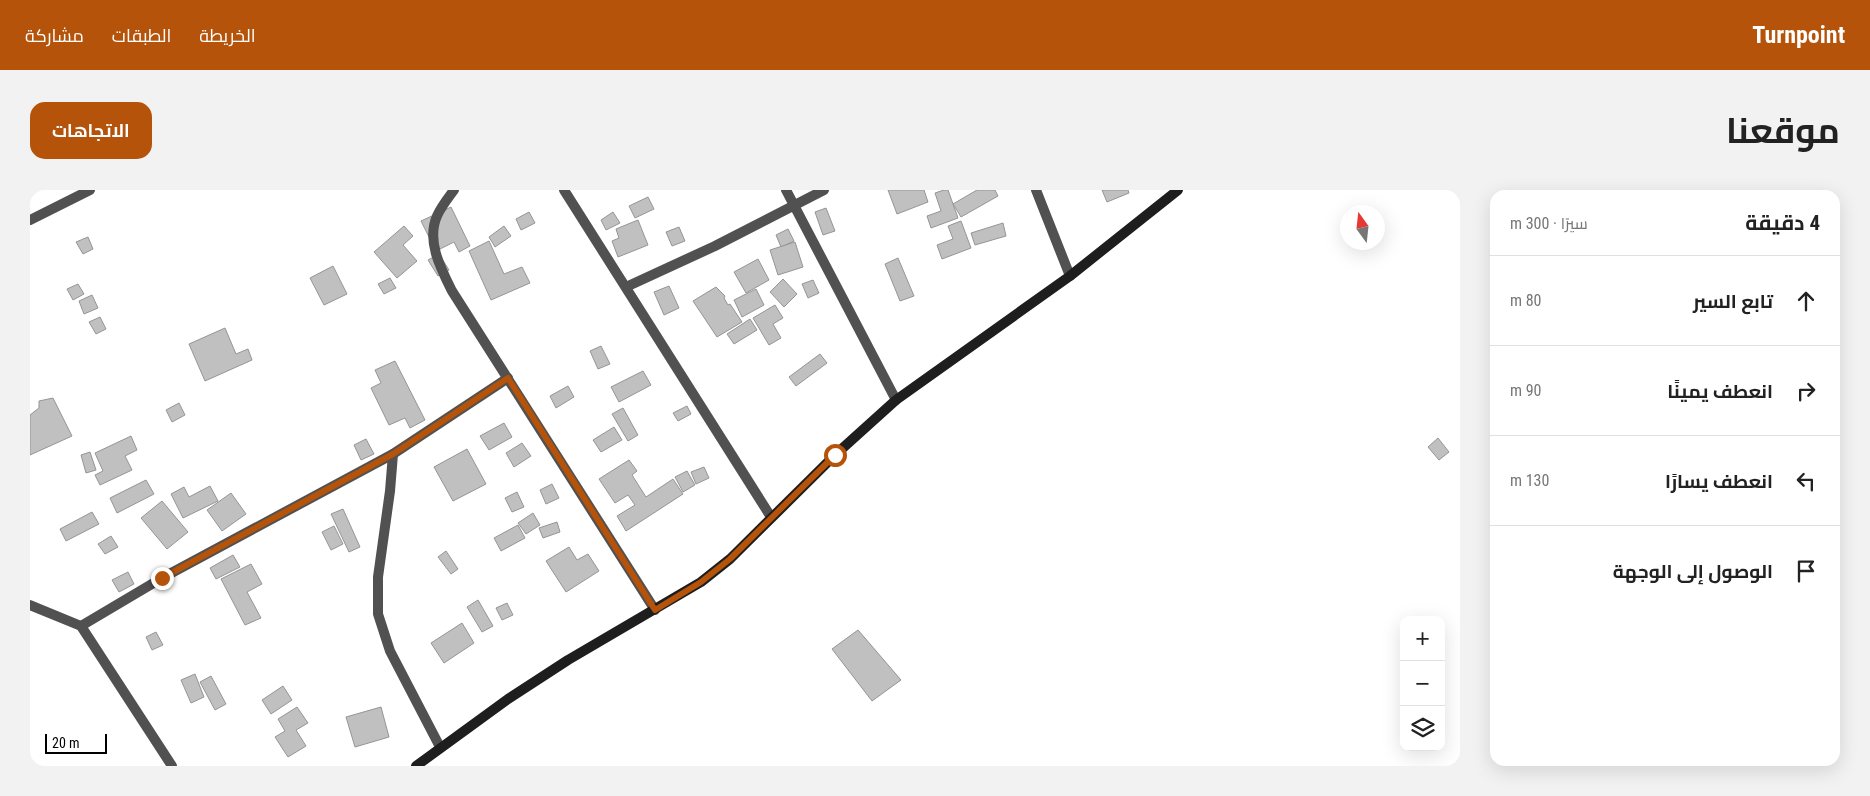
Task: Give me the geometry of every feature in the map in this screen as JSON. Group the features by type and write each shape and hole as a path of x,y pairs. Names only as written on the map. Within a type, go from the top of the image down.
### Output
{"street":[{"path":"30,220 90,190"},
{"path":"454,190 436,218 433,244 438,261 452,291 655,610"},
{"path":"564,190 771,517"},
{"path":"786,190 896,400"},
{"path":"626,287 716,246 824,190"},
{"path":"1036,190 1070,276"},
{"path":"416,766 440,746 568,660 701,582 715,571 835,455 896,400 1070,276 1178,190"},
{"path":"82,626 180,568 393,454 508,378"},
{"path":"393,454 390,491 378,577 378,614 390,651 440,746"},
{"path":"30,605 82,626 172,766"}],"building":[{"path":"888,190 924,190 928,202 897,214"},
{"path":"948,190 958,218 931,228 927,216 941,211 935,193"},
{"path":"977,190 995,190 998,196 961,217 953,204"},
{"path":"1102,190 1128,190 1129,193 1107,202"},
{"path":"648,197 654,209 635,218 629,206"},
{"path":"451,207 470,246 459,252 454,242 436,251 421,221"},
{"path":"826,208 835,231 823,235 815,212"},
{"path":"529,212 535,223 521,230 516,219"},
{"path":"613,212 620,223 606,230 601,220"},
{"path":"638,220 648,245 618,257 612,241 619,238 616,229"},
{"path":"961,221 971,248 942,259 937,245 953,239 948,226"},
{"path":"1003,223 1006,236 975,245 971,233"},
{"path":"404,226 413,236 403,245 417,261 397,278 374,252"},
{"path":"504,226 511,236 495,247 489,237"},
{"path":"679,227 685,241 672,246 666,232"},
{"path":"788,229 794,241 781,247 776,235"},
{"path":"88,237 93,249 83,254 76,242"},
{"path":"489,241 504,274 522,267 530,283 491,300 469,251"},
{"path":"795,242 803,267 778,275 770,250"},
{"path":"439,254 449,270 438,276 428,260"},
{"path":"898,258 914,296 900,301 885,264"},
{"path":"758,259 769,280 746,293 734,272"},
{"path":"333,266 347,294 324,305 310,278"},
{"path":"390,278 396,288 384,294 378,284"},
{"path":"783,279 797,294 784,307 770,292"},
{"path":"813,280 819,293 808,298 802,284"},
{"path":"78,284 84,294 73,300 67,289"},
{"path":"669,286 679,308 664,315 654,292"},
{"path":"716,287 725,296 724,298 728,305 730,304 742,322 717,337 693,301"},
{"path":"756,289 764,305 742,317 734,300"},
{"path":"92,295 98,308 84,314 79,301"},
{"path":"775,305 783,318 773,324 781,338 769,345 753,318"},
{"path":"100,317 106,329 96,334 89,322"},
{"path":"750,319 757,330 734,344 727,334"},
{"path":"225,328 236,354 248,349 252,360 205,381 189,344"},
{"path":"601,346 610,364 598,369 590,351"},
{"path":"820,354 827,363 796,386 789,377"},
{"path":"395,361 425,420 410,428 405,418 389,425 371,388 381,383 375,370"},
{"path":"643,371 651,385 619,402 611,387"},
{"path":"568,386 574,397 556,408 550,396"},
{"path":"53,398 72,436 30,455 30,415 39,408 39,401"},
{"path":"179,403 185,415 172,422 166,410"},
{"path":"687,406 691,414 678,421 673,413"},
{"path":"623,408 638,435 628,441 612,414"},
{"path":"504,423 512,437 489,450 480,436"},
{"path":"614,427 622,440 601,452 593,440"},
{"path":"131,436 137,450 125,456 132,470 100,485 95,475 103,471 95,453"},
{"path":"1438,438 1449,452 1439,460 1428,447"},
{"path":"366,439 374,454 361,460 354,445"},
{"path":"522,443 531,456 514,467 506,453"},
{"path":"467,449 486,484 453,501 434,467"},
{"path":"90,452 96,470 86,473 81,455"},
{"path":"629,460 637,471 632,475 646,497 673,479 683,494 626,531 617,516 635,505 628,495 615,503 599,479"},
{"path":"704,467 709,478 696,484 691,472"},
{"path":"687,471 695,485 683,492 675,477"},
{"path":"146,480 154,494 117,513 110,498"},
{"path":"552,484 559,498 546,504 540,490"},
{"path":"210,486 218,501 183,518 171,494 184,487 189,497"},
{"path":"517,492 524,507 512,512 505,498"},
{"path":"231,493 246,514 222,531 207,510"},
{"path":"162,501 188,532 167,549 141,518"},
{"path":"343,509 360,547 349,552 331,514"},
{"path":"92,512 99,524 66,541 60,529"},
{"path":"533,513 540,525 526,534 518,523"},
{"path":"557,522 560,532 543,538 539,528"},
{"path":"518,525 525,538 501,551 494,538"},
{"path":"334,526 343,544 331,550 322,532"},
{"path":"111,536 118,547 105,554 98,544"},
{"path":"569,547 577,560 588,554 599,571 566,592 546,561"},
{"path":"446,551 458,569 451,574 438,557"},
{"path":"233,555 240,567 216,579 210,568"},
{"path":"251,564 262,584 247,592 261,618 245,625 221,579"},
{"path":"128,572 134,584 119,592 112,580"},
{"path":"478,600 493,626 482,632 467,607"},
{"path":"507,603 513,615 502,620 496,608"},
{"path":"462,623 474,643 444,663 431,643"},
{"path":"858,630 901,680 872,701 832,649"},
{"path":"156,632 163,645 152,650 146,637"},
{"path":"195,674 204,697 191,703 181,680"},
{"path":"211,676 226,704 215,710 200,682"},
{"path":"283,686 292,700 271,714 262,700"},
{"path":"297,707 308,723 296,730 306,746 288,757 275,737 285,731 278,719"},
{"path":"381,707 389,737 355,747 346,717"}],"route":[{"path":"162,578 265,521 393,454 508,378 655,610 701,582 730,559 835,455"}]}
